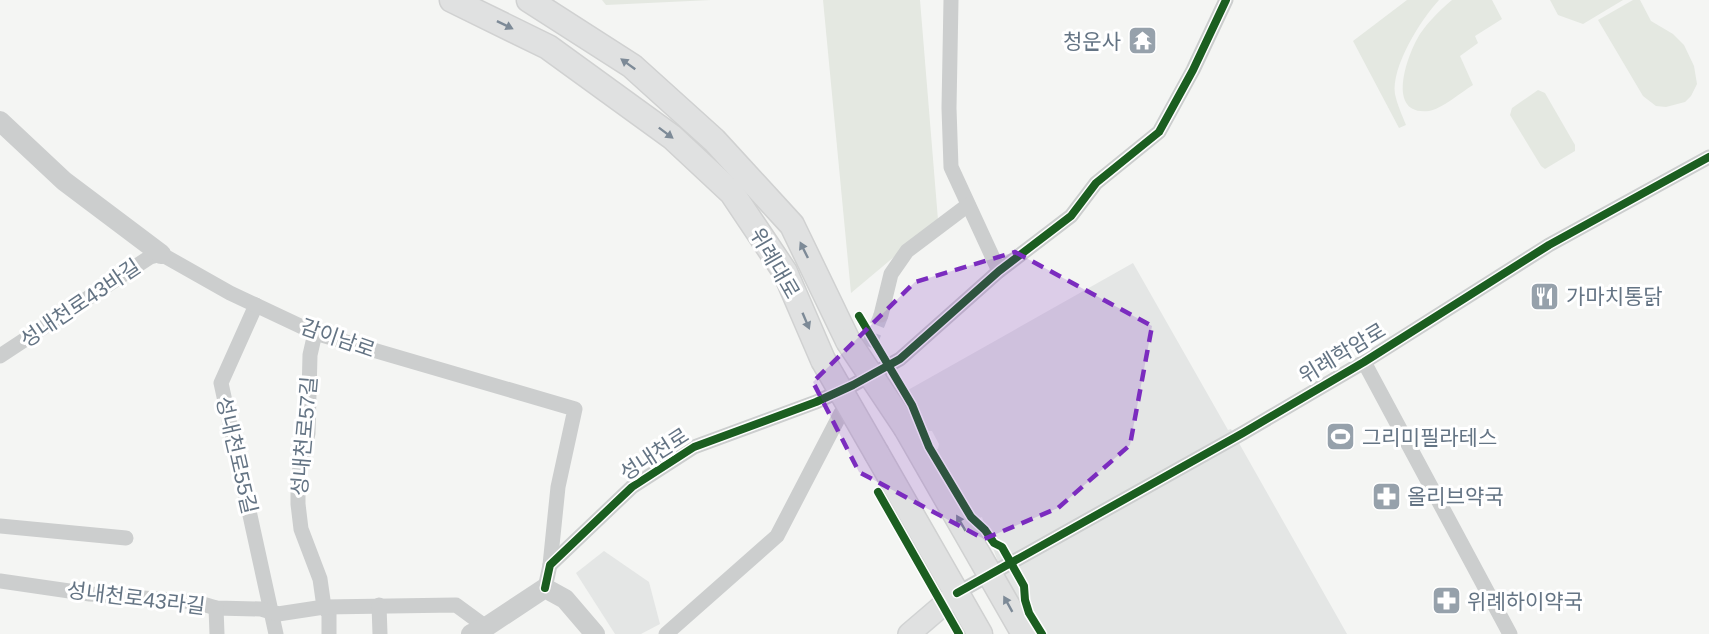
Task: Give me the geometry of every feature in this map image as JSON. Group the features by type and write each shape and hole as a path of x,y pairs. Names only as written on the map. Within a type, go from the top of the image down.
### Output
{"main road":[{"name":"위례대로","path":"452,0 548,47 672,137 732,193 785,272 823,360 980,634"},
{"name":"위례대로","path":"529,0 632,66 714,140 792,225 848,341 906,428 1024,634"},
{"path":"909,634 957,593"}],"street":[{"path":"951,0 949,108 951,167 999,270"},
{"name":"성내천로","path":"550,565 632,487 694,447 816,402 900,359 999,270 1071,216 1096,183 1159,132 1193,70 1226,0"},
{"name":"감이남로","path":"0,122 64,181 161,254 230,293 315,333 576,410 558,487 550,565"},
{"name":"위례학암로","path":"957,593 1243,433 1364,362 1549,245 1709,157"},
{"path":"881,315 891,274 907,251 968,205"},
{"name":"성내천로43바길","path":"0,356 150,256 161,254"},
{"name":"성내천로55길","path":"256,306 221,383 276,634"},
{"name":"성내천로57길","path":"315,333 310,355 308,433 298,477 298,504 302,529 320,579 324,607 329,614 329,634"},
{"path":"1364,362 1510,634"},
{"path":"666,634 777,536 841,413"},
{"path":"0,526 126,538"},
{"path":"271,611 278,614 324,607 456,606 479,631 545,588 550,565"},
{"name":"성내천로43라길","path":"0,581 90,594 196,602 216,608 271,611"},
{"path":"545,588 565,599 595,634"},
{"path":"379,605 380,634"},
{"path":"216,608 217,634"}],"highlighted area":[{"path":"1015,252 1152,326 1130,445 1058,508 984,539 859,472 813,382 915,282"}],"shaded area":[{"path":"602,0 711,0 606,5"},
{"path":"823,0 920,0 938,220 851,293"},
{"path":"1407,0 1439,0 1416,31 1402,57 1395,83 1395,94 1406,125 1399,128 1353,41"},
{"path":"1452,0 1492,0 1502,19 1475,36 1478,43 1460,56 1473,85 1434,110 1415,110 1407,104 1403,94 1403,82 1410,56 1423,29"},
{"path":"1550,0 1623,0 1583,24 1558,15"},
{"path":"1633,0 1640,0 1651,21 1673,34 1684,45 1694,66 1697,84 1685,102 1666,107 1656,106 1643,96 1598,20"},
{"path":"1538,90 1545,93 1575,145 1575,151 1545,169 1510,115 1512,108"},
{"path":"1133,263 1228,430 1231,429 1347,634 1037,634 998,562 982,517 977,519 936,449 939,444 932,431 929,431 908,390"},
{"path":"604,551 649,582 660,624 641,634 615,634 576,573"}],"tunnel":[{"path":"860,368 881,315"}],"cycle path":[{"path":"545,588 550,565 632,487 694,447 816,402 900,359 999,271 1071,216 1096,183 1159,132 1193,70 1226,0"},
{"path":"957,593 1243,433 1364,362 1549,245 1709,157"},
{"path":"859,316 912,405 929,447 971,517 985,530 994,543 1002,547 1024,586 1029,613 1042,634"},
{"path":"878,492 959,634"}],"place":[{"name":"청운사","path":"1142,41"},
{"name":"가마치통닭","path":"1545,296"},
{"name":"그리미필라테스","path":"1341,437"},
{"name":"올리브약국","path":"1386,496"},
{"name":"위례하이약국","path":"1446,601"}]}
